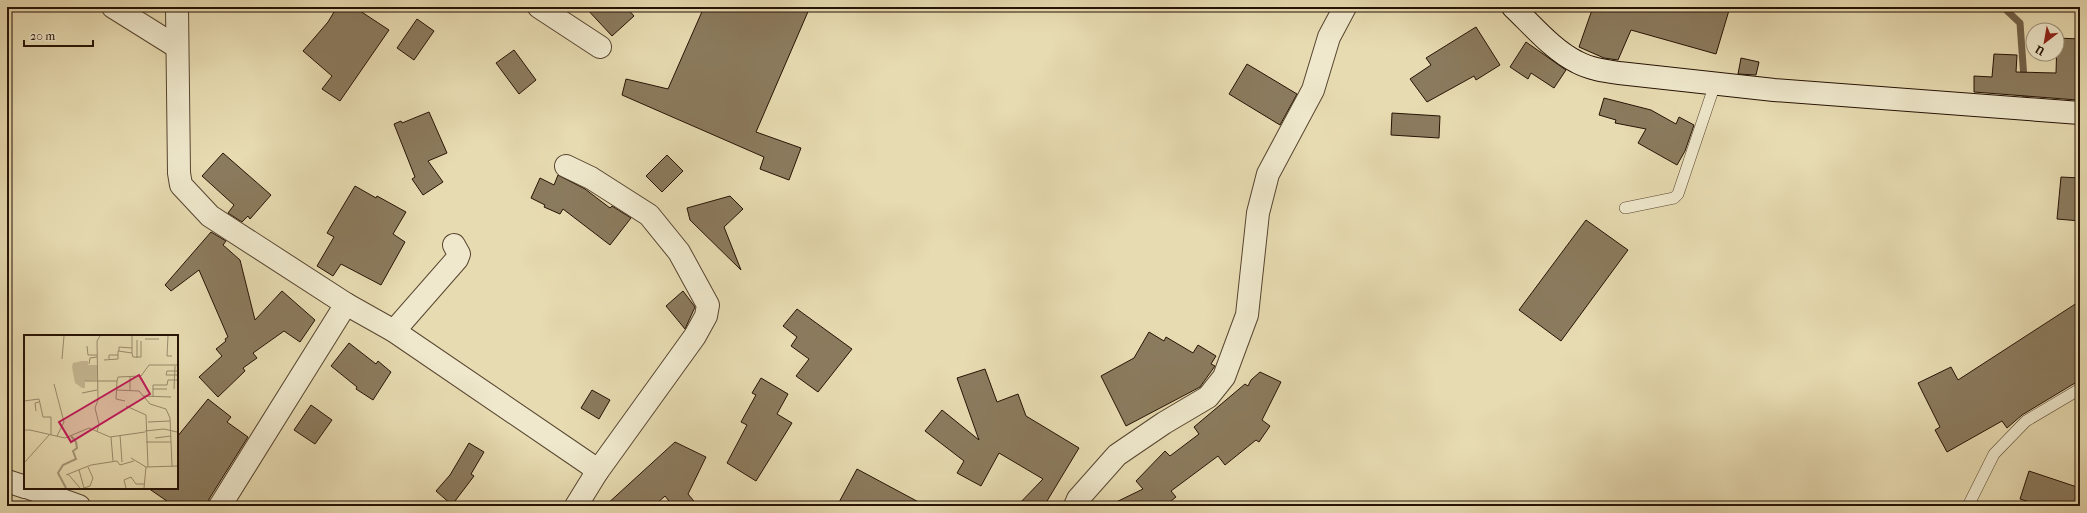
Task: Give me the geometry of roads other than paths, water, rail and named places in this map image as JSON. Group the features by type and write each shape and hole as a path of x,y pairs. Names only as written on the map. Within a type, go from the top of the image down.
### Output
{"street":[{"path":"113,7 177,47"},
{"path":"177,7 179,173 181,185 210,216 346,304 394,331 589,464 598,472"},
{"path":"539,7 600,48"},
{"path":"1074,506 1078,499 1118,455 1164,423 1208,397 1224,377 1247,315 1258,213 1268,174 1313,90 1329,37 1345,7"},
{"path":"1513,7 1554,45 1578,63 1596,69 1716,84 2080,113"},
{"path":"566,166 591,178 649,215 679,252 708,305 706,316 695,336 598,472 576,506"},
{"path":"394,331 457,259 459,254 454,246"},
{"path":"220,506 346,304"},
{"path":"7,481 24,487"},
{"path":"32,489 79,506"}],"lane":[{"path":"1625,208 1674,198 1678,194 1716,84"},
{"path":"1968,506 1994,454 2026,420 2080,389"}],"waterway":[{"path":"2003,7 2020,23 2026,107"}]}
